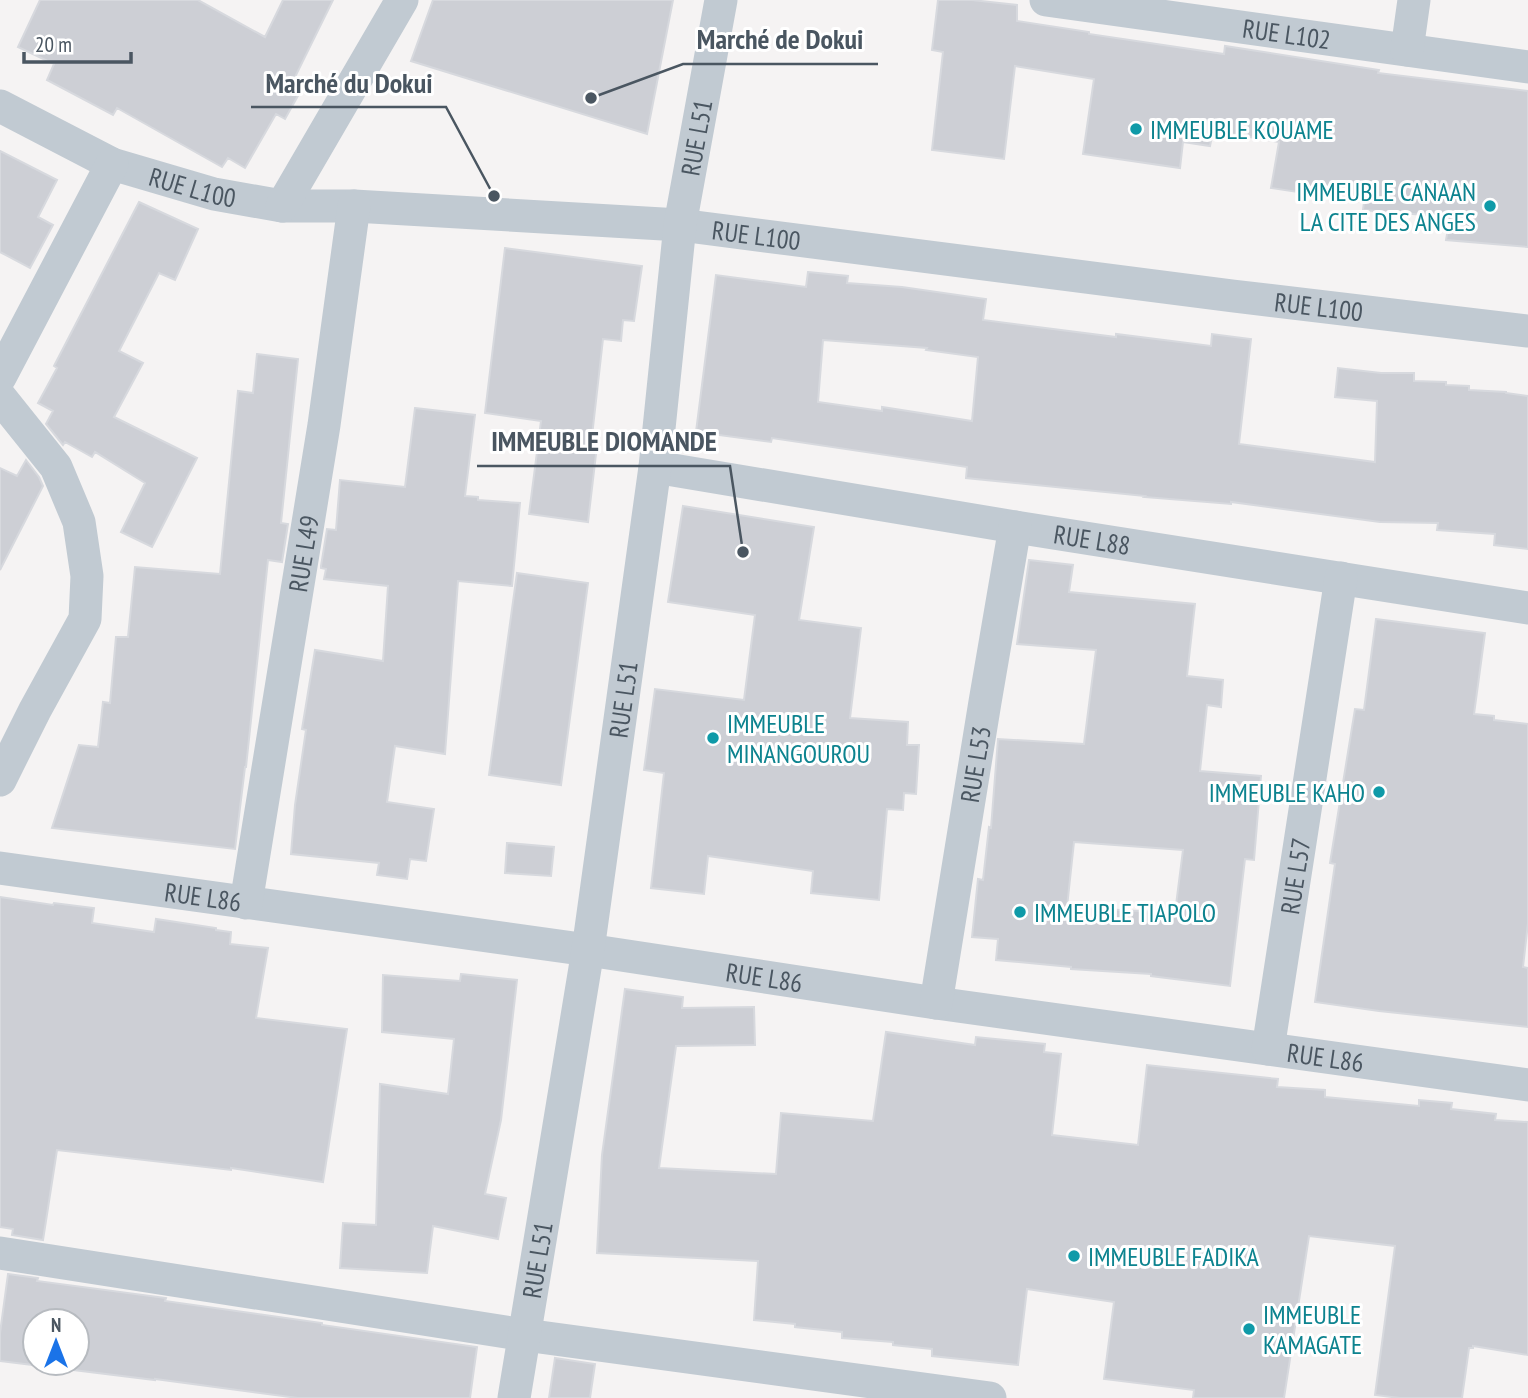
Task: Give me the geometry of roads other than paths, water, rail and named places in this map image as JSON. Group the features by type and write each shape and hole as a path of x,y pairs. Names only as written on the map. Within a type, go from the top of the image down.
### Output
{"street":[{"path":"282,206 402,0"},
{"name":"RUE L51","path":"514,1398 588,950 655,467 680,225 721,0"},
{"path":"1407,50 1414,0"},
{"name":"RUE L102","path":"1061,1 1528,68"},
{"name":"RUE L100","path":"0,106 112,164 214,194 282,206 354,206 680,225 1528,331"},
{"path":"0,377 112,164"},
{"name":"RUE L49","path":"247,903 324,425 354,206"},
{"path":"0,397 56,467 79,522 87,576 85,619 0,780"},
{"name":"RUE L88","path":"655,467 1528,608"},
{"name":"RUE L53","path":"936,1003 1015,527"},
{"name":"RUE L57","path":"1268,1049 1341,578"},
{"name":"RUE L86","path":"0,868 1528,1085"},
{"path":"0,1254 525,1335 990,1398"}],"place":[{"name":"Marché de Dokui","path":"591,98"},
{"name":"IMMEUBLE KOUAME","path":"1136,129"},
{"name":"Marché du Dokui","path":"494,196"},
{"name":"IMMEUBLE CANAAN LA CITE DES ANGES","path":"1490,206"},
{"name":"IMMEUBLE DIOMANDE","path":"743,552"},
{"name":"IMMEUBLE MINANGOUROU","path":"713,738"},
{"name":"IMMEUBLE KAHO","path":"1379,792"},
{"name":"IMMEUBLE TIAPOLO","path":"1020,912"},
{"name":"IMMEUBLE FADIKA","path":"1074,1256"},
{"name":"IMMEUBLE KAMAGATE","path":"1249,1329"}]}
